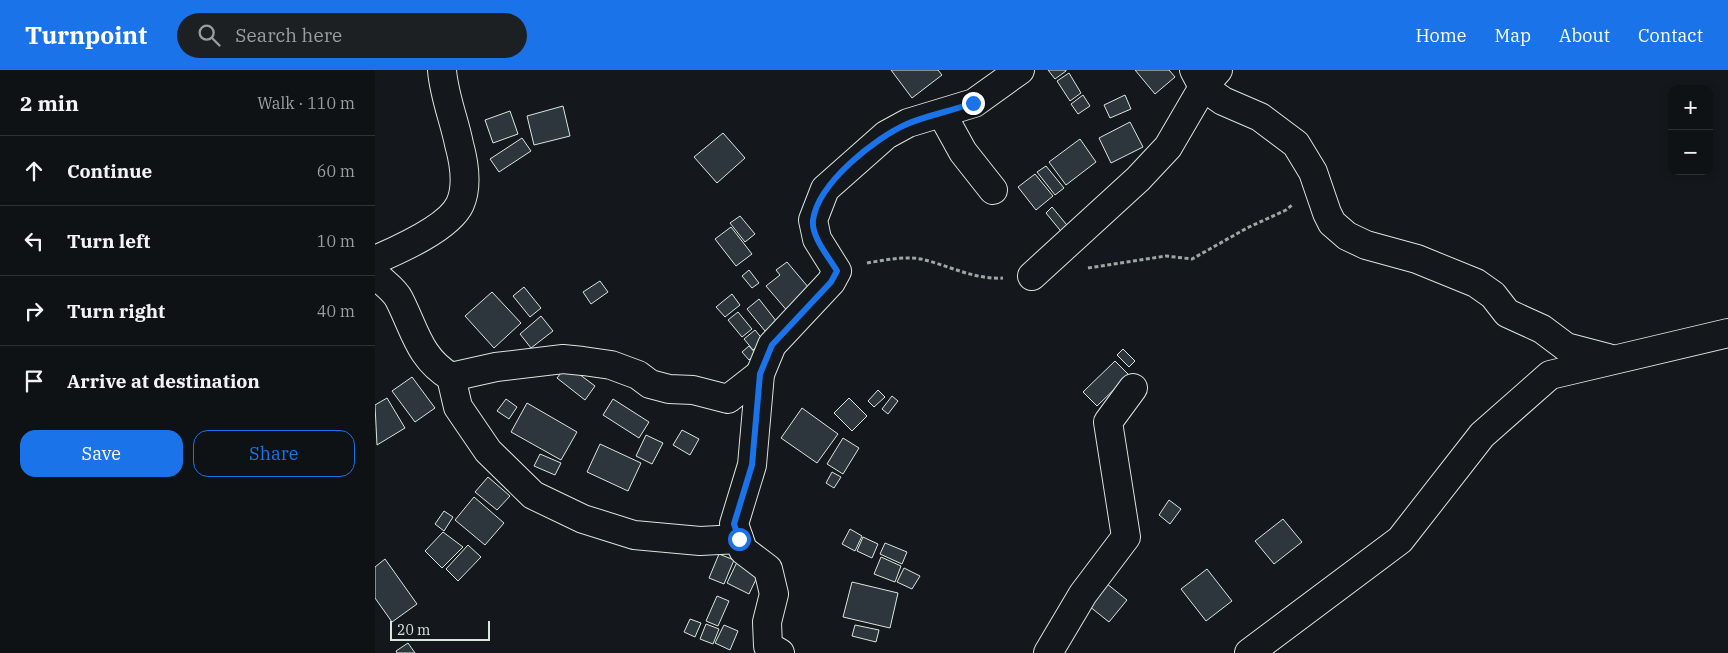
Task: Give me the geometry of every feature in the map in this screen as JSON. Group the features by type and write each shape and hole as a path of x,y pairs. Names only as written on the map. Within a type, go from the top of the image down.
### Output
{"street":[{"path":"375,260 403,248 440,226 460,205 465,178 460,145 443,91 442,70"},
{"path":"780,653 768,646 767,622 774,594 768,569 743,550 734,524 752,465 760,374 772,345 831,282 837,271 817,239 813,220 825,189 886,135 908,123 973,103 1019,70"},
{"path":"1032,276 1138,179 1168,147 1205,75 1223,101 1260,117 1295,144 1313,172 1332,223 1347,236 1367,245 1417,259 1476,283 1493,295 1507,312 1542,329 1566,347 1610,359"},
{"path":"942,114 963,152 993,190"},
{"path":"375,274 398,297 414,334 436,368 451,377 496,366 563,359 611,365 638,375 650,384 669,390 693,390 728,399 760,374"},
{"path":"1249,653 1400,540 1482,435 1550,375 1610,359 1728,333"},
{"path":"451,377 458,408 488,451 533,495 583,519 634,535 700,540 739,539"},
{"path":"1048,653 1083,594 1126,537 1108,422 1133,388"}],"building":[{"path":"891,70 938,70 942,75 912,98"},
{"path":"1048,70 1066,70 1066,71 1055,79"},
{"path":"1135,70 1169,70 1175,77 1155,94"},
{"path":"1069,73 1081,93 1070,101 1057,81"},
{"path":"1083,95 1090,106 1078,114 1071,104"},
{"path":"1125,95 1131,109 1110,118 1104,105"},
{"path":"563,106 570,136 534,145 527,116"},
{"path":"510,111 518,134 493,143 485,120"},
{"path":"1130,122 1143,147 1111,163 1099,138"},
{"path":"723,133 745,158 717,183 694,157"},
{"path":"522,138 531,151 499,172 490,159"},
{"path":"1080,139 1096,162 1066,185 1049,162"},
{"path":"1046,166 1064,188 1055,195 1037,172"},
{"path":"1035,174 1053,196 1036,210 1018,187"},
{"path":"1052,207 1071,230 1064,235 1046,213"},
{"path":"740,216 755,234 745,242 730,223"},
{"path":"731,227 752,254 736,266 715,239"},
{"path":"787,262 814,294 789,313 766,286 780,275 776,270"},
{"path":"749,270 759,283 752,288 742,276"},
{"path":"600,281 608,292 591,304 583,292"},
{"path":"524,287 541,308 530,317 513,296"},
{"path":"492,292 521,323 494,348 465,316"},
{"path":"732,294 740,305 725,317 716,307"},
{"path":"759,299 777,322 765,331 747,309"},
{"path":"738,312 752,329 742,337 728,320"},
{"path":"541,316 553,331 531,348 520,334"},
{"path":"755,330 764,341 753,350 744,339"},
{"path":"749,346 756,354 749,360 742,352"},
{"path":"1123,349 1135,361 1129,367 1117,355"},
{"path":"1115,361 1129,375 1097,406 1083,392"},
{"path":"567,365 595,386 585,400 557,378"},
{"path":"412,377 435,408 415,422 392,391"},
{"path":"878,390 885,397 874,407 868,401"},
{"path":"892,396 898,401 888,414 882,409"},
{"path":"387,398 405,428 377,445 375,405"},
{"path":"849,398 867,416 852,431 834,413"},
{"path":"506,399 517,407 509,419 497,411"},
{"path":"613,399 649,422 639,438 603,415"},
{"path":"527,403 577,432 561,460 511,432"},
{"path":"802,408 838,434 817,463 781,438"},
{"path":"682,430 699,439 690,455 673,445"},
{"path":"646,435 663,443 652,464 636,456"},
{"path":"843,438 859,448 843,474 827,464"},
{"path":"600,444 641,463 628,491 587,472"},
{"path":"540,454 561,463 555,475 534,466"},
{"path":"832,472 841,477 834,488 826,483"},
{"path":"488,477 510,496 497,510 475,492"},
{"path":"474,497 504,523 485,545 455,520"},
{"path":"1169,500 1181,509 1170,524 1159,515"},
{"path":"444,511 453,517 444,531 435,524"},
{"path":"1283,519 1302,542 1274,564 1255,541"},
{"path":"850,529 862,536 855,551 842,544"},
{"path":"443,532 463,547 442,568 425,551"},
{"path":"863,537 878,544 872,558 857,551"},
{"path":"885,543 907,552 902,564 880,554"},
{"path":"468,545 481,557 458,581 446,569"},
{"path":"719,554 734,560 724,584 709,578"},
{"path":"881,557 901,566 895,582 874,574"},
{"path":"385,559 417,604 392,622 375,598 375,567"},
{"path":"737,562 759,573 749,594 727,583"},
{"path":"904,568 920,576 912,589 897,582"},
{"path":"1207,569 1232,601 1206,621 1181,589"},
{"path":"852,582 898,593 890,628 843,617"},
{"path":"1106,583 1127,600 1109,622 1089,606"},
{"path":"717,596 729,601 718,626 706,621"},
{"path":"690,619 701,623 695,637 684,632"},
{"path":"706,624 719,629 713,644 700,639"},
{"path":"724,625 738,631 730,650 715,643"},
{"path":"855,625 879,630 876,642 852,636"},
{"path":"408,643 415,653 397,653 396,651"}],"route":[{"path":"739,539 734,524 740,499 752,465 760,374 772,345 792,321 831,282 837,271 817,239 813,220 825,189 849,165 886,135 908,123 973,103"}]}
